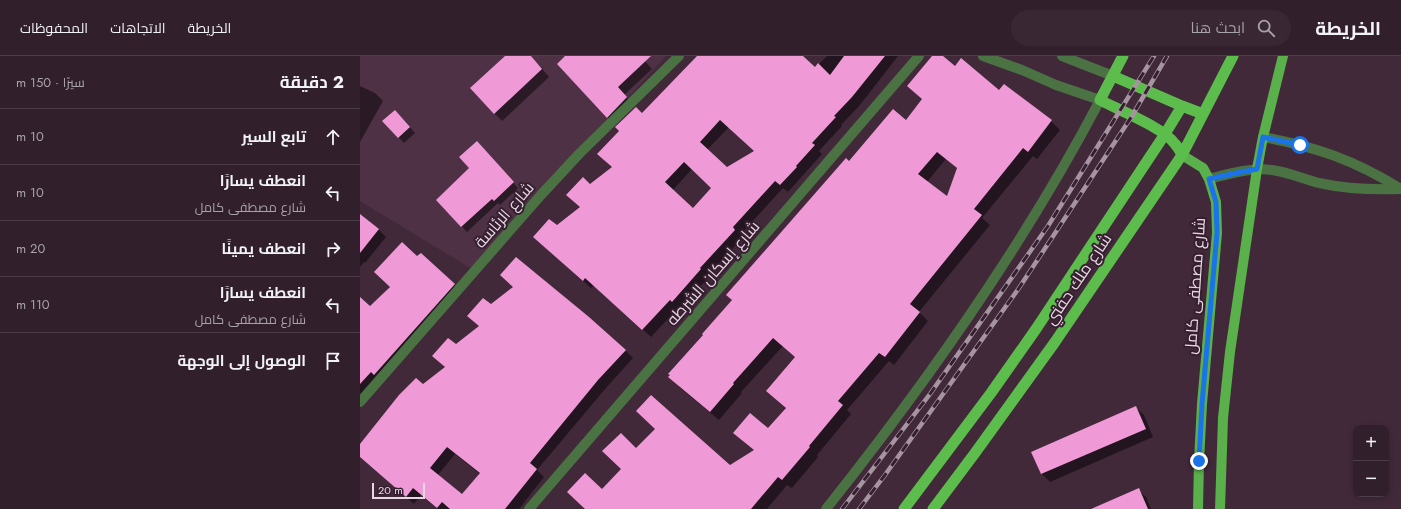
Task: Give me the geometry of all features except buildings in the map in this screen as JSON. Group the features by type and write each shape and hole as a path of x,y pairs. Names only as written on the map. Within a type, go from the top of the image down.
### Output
{"highway":[{"path":"1100,100 1123,56"},
{"name":"شارع ملك حفني","path":"933,509 1055,342 1182,155 1233,56"},
{"path":"1113,76 1203,114"},
{"name":"شارع مصطفى كامل","path":"1100,100 1165,134 1175,143 1182,155"},
{"name":"شارع ملك حفني","path":"904,509 986,400 1032,335 1182,106"}],"main road":[{"path":"1220,509 1223,418 1230,352 1257,169 1263,137 1283,56"},
{"name":"شارع مصطفى كامل","path":"1182,155 1203,168 1209,179 1216,202 1217,233 1202,404 1198,509"}],"street":[{"name":"شارع الرئاسة","path":"360,402 568,166 679,56"},
{"name":"شارع إسكان الشرطه","path":"529,509 919,56"},
{"path":"826,509 894,420 988,289 1056,180 1100,100 1056,85 1022,70 983,56"},
{"path":"1062,56 1113,76"},
{"path":"1263,137 1327,152 1378,174 1401,189"},
{"path":"1209,179 1257,169 1288,173 1346,188 1374,190 1401,189"}],"shaded area":[{"path":"360,56 666,56 472,269 360,201"}],"railway":[{"path":"842,509 930,394 1048,226 1154,56"},
{"path":"859,509 1019,288 1132,116 1167,56"}],"route":[{"path":"1199,461 1202,404 1217,233 1216,202 1209,179 1257,169 1263,137 1300,145"}]}
